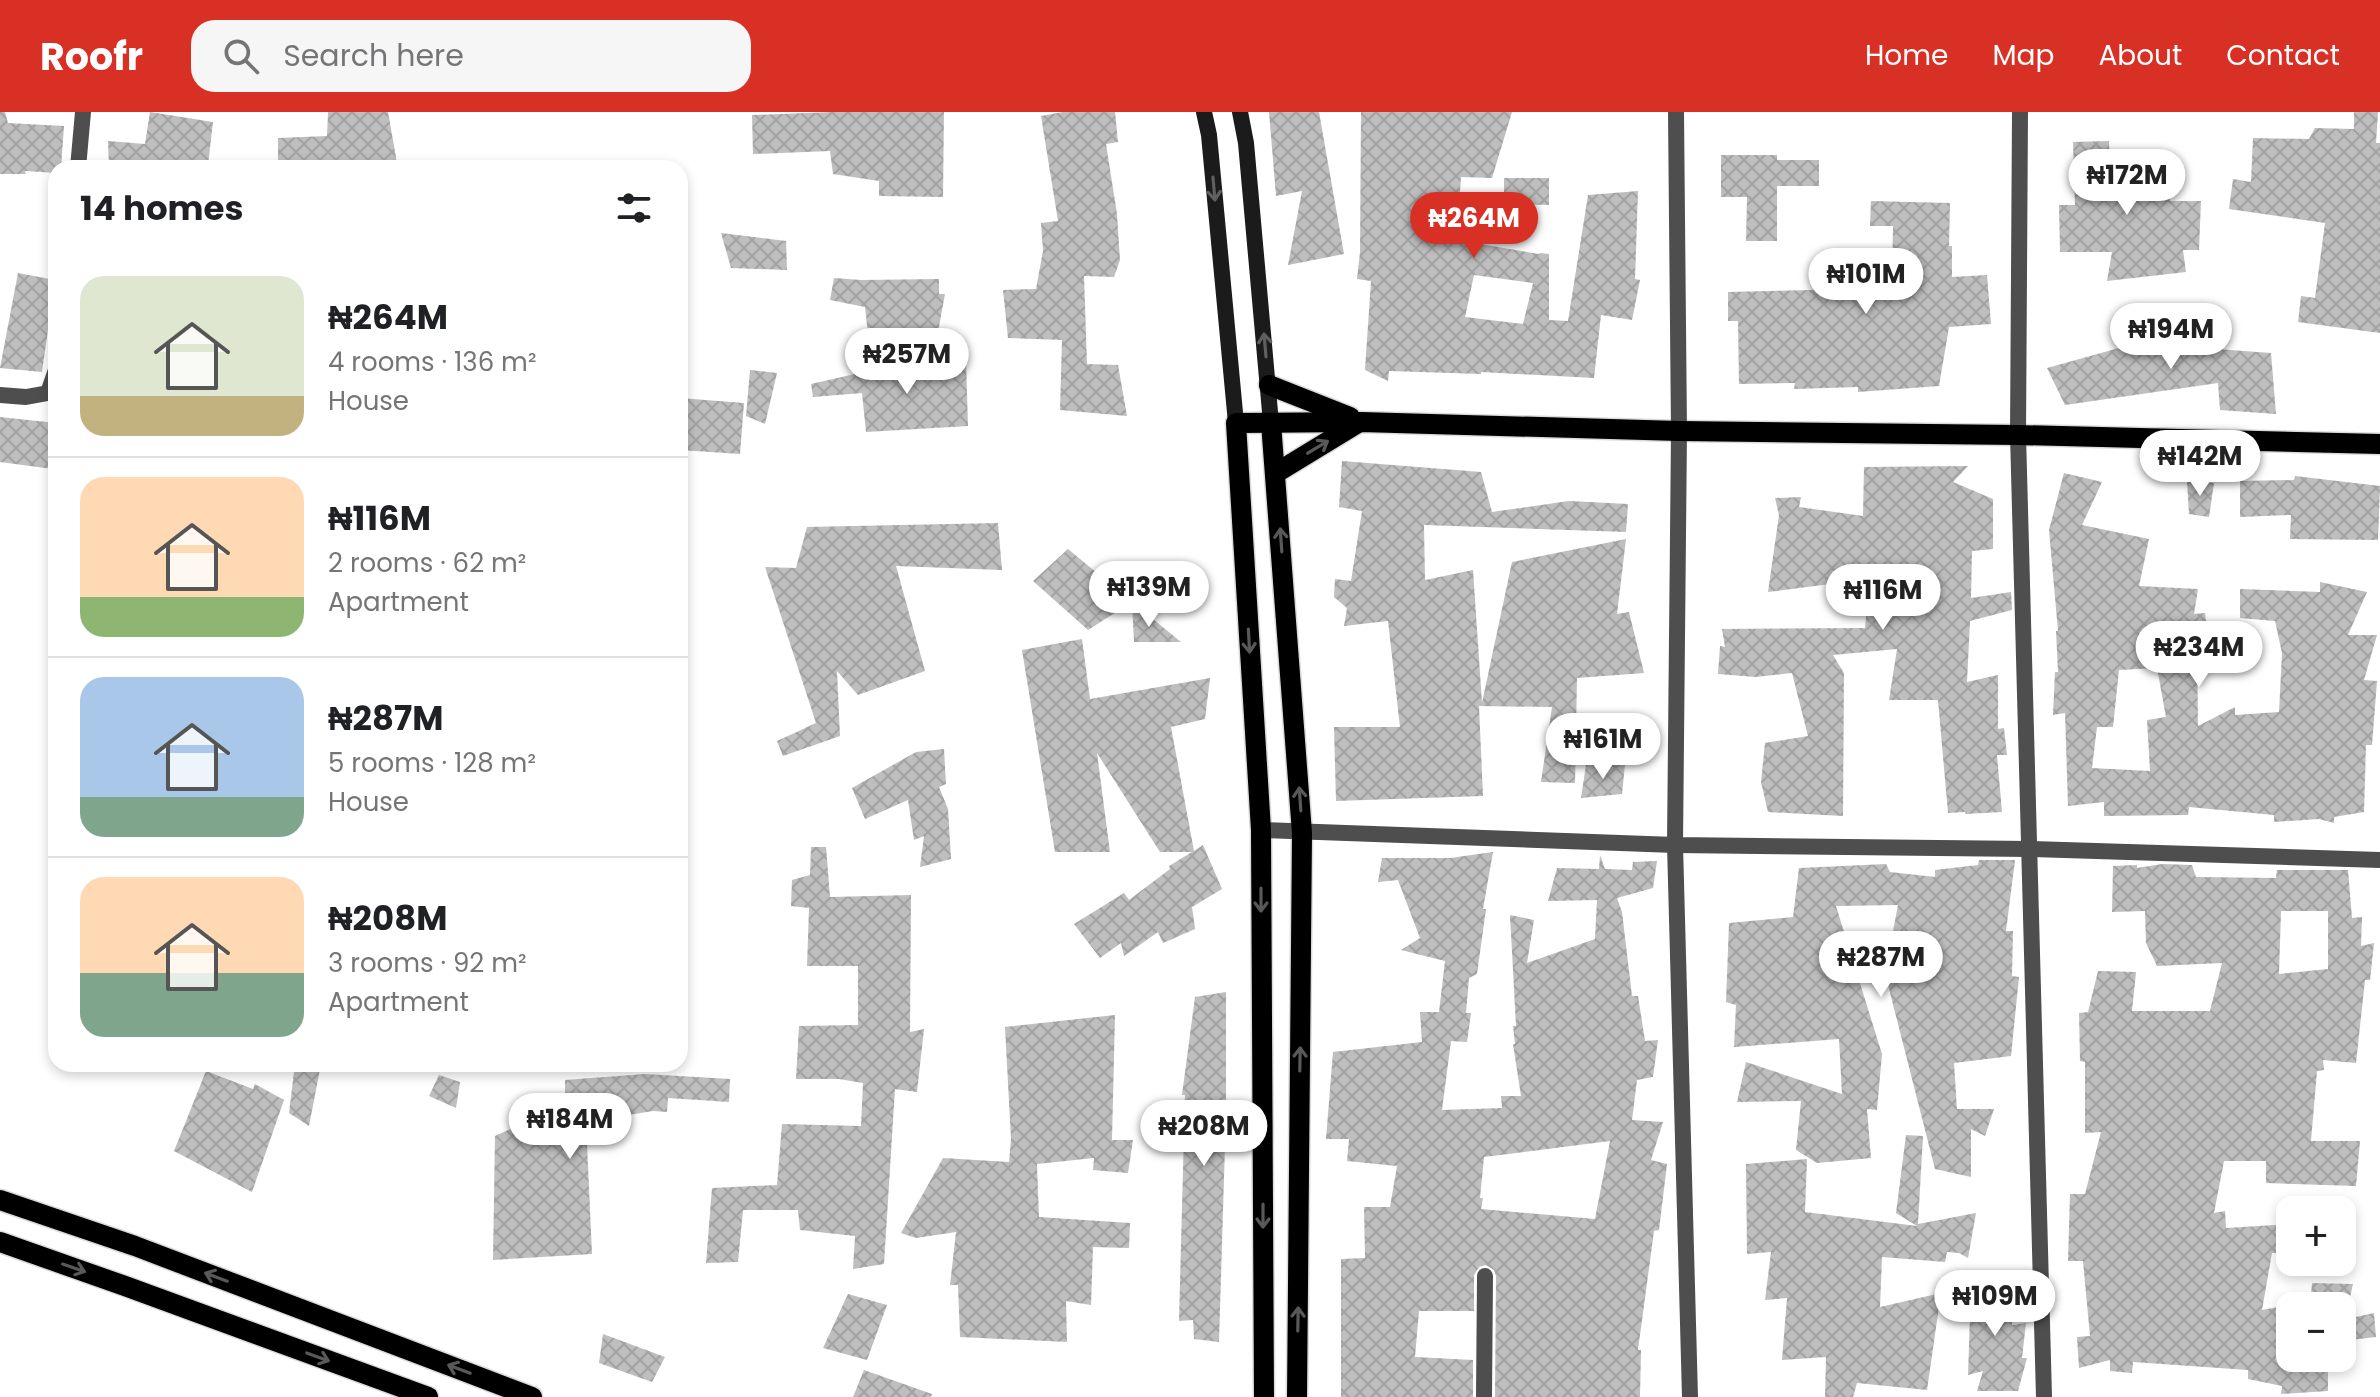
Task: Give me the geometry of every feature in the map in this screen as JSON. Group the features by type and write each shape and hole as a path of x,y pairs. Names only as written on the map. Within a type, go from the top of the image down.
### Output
{"main road":[{"path":"1269,385 1361,422"},
{"path":"1276,473 1361,422"},
{"path":"1264,1397 1261,830 1236,423 1361,422 2380,444"},
{"path":"1271,423 1302,833 1297,1397"},
{"path":"0,1200 135,1246 532,1397"},
{"path":"0,1242 428,1397"}],"street":[{"path":"79,160 83,112"},
{"path":"1204,112 1209,135 1236,423"},
{"path":"1240,112 1246,143 1271,423"},
{"path":"1676,112 1679,431 1675,845 1690,1397"},
{"path":"2020,112 2018,435 2044,1397"},
{"path":"0,395 26,397 48,393"},
{"path":"1261,830 1675,845 2029,849 2380,860"},
{"path":"1484,1397 1485,1276"}],"building":[{"path":"0,112 5,112 8,123 64,126 62,160 48,160 48,172 0,174"},
{"path":"150,112 213,122 209,160 109,160 108,141 145,144"},
{"path":"328,112 388,112 396,160 278,160 278,138 327,136"},
{"path":"944,112 943,197 879,196 879,181 833,174 830,151 753,154 752,115"},
{"path":"1063,112 1115,112 1118,142 1106,144 1117,214 1120,260 1114,277 1084,276 1087,364 1118,365 1127,416 1060,410 1062,340 1008,338 1003,290 1036,289 1043,251 1041,223 1058,221 1041,116"},
{"path":"1269,112 1319,112 1344,254 1288,265 1302,191 1276,196"},
{"path":"1361,112 1512,112 1492,178 1461,177 1458,220 1476,221 1474,243 1549,254 1549,320 1568,321 1588,195 1638,191 1635,279 1640,280 1632,320 1601,315 1594,378 1389,371 1388,381 1365,370 1371,281 1357,279","holes":["1474,275 1533,283 1523,324 1465,317"]},
{"path":"2354,112 2378,112 2380,333 2298,322 2301,296 2315,298 2325,223 2229,209 2233,179 2251,182 2253,138 2309,139 2315,128 2354,129"},
{"path":"2109,141 2110,173 2169,171 2170,201 2201,201 2199,250 2183,250 2186,272 2107,281 2112,252 2060,252 2059,205 2075,205 2073,142"},
{"path":"1721,155 1777,155 1777,160 1819,160 1819,186 1777,186 1777,241 1746,241 1747,197 1721,197"},
{"path":"1504,178 1549,178 1549,205 1504,204"},
{"path":"1871,201 1950,203 1952,277 1987,275 1991,324 1949,327 1939,386 1858,392 1858,387 1794,389 1795,383 1739,384 1738,321 1728,321 1728,292 1856,289 1856,281 1892,279 1893,226 1870,226"},
{"path":"721,233 786,241 787,270 731,268"},
{"path":"18,273 48,279 48,330 42,372 0,368"},
{"path":"834,278 939,279 939,294 945,294 937,337 868,334 865,307 830,300"},
{"path":"2148,322 2199,322 2203,348 2271,353 2276,414 2220,410 2218,383 2065,405 2047,368 2119,348 2140,348"},
{"path":"934,356 931,372 966,360 968,426 866,432 862,393 813,397 811,384"},
{"path":"750,370 777,373 765,424 746,416"},
{"path":"688,399 744,403 740,454 688,451"},
{"path":"0,417 48,422 48,468 0,462"},
{"path":"1342,461 1481,472 1492,512 1569,501 1628,504 1626,532 1424,525 1425,580 1473,570 1482,703 1512,562 1626,539 1617,614 1629,612 1644,673 1577,678 1575,783 1541,782 1552,707 1479,706 1483,796 1336,801 1334,727 1400,727 1388,621 1344,626 1347,608 1334,597 1335,579 1351,581 1362,511 1339,507"},
{"path":"1968,466 1953,482 1993,499 1993,549 1972,551 1971,598 2011,592 2012,610 1970,621 1967,682 1998,675 1998,729 2004,728 2007,755 1997,755 2002,812 1948,813 1938,700 1889,700 1897,649 1833,655 1844,673 1843,816 1768,812 1761,782 1765,743 1808,736 1792,673 1756,677 1718,674 1720,646 1725,647 1722,629 1865,628 1869,579 1768,592 1779,515 1775,498 1801,497 1799,507 1863,516 1864,467"},
{"path":"2064,473 2102,482 2082,525 2149,539 2139,586 2198,589 2194,614 2205,613 2209,642 2197,642 2198,726 2235,707 2235,715 2279,712 2282,653 2275,621 2240,618 2240,589 2320,592 2320,582 2367,592 2348,635 2377,635 2364,680 2377,681 2372,745 2366,745 2364,812 2334,817 2334,823 2319,819 2274,822 2274,815 2189,807 2188,815 2104,816 2104,802 2068,806 2065,713 2053,715 2055,672 2058,672 2058,631 2049,530","holes":["2157,668 2166,717 2147,720 2150,771 2092,768 2097,727 2113,727 2119,670"]},
{"path":"2295,476 2380,486 2378,540 2290,539 2291,515 2240,517 2240,481 2294,480"},
{"path":"2187,481 2214,483 2209,517 2189,514"},
{"path":"998,523 1002,570 896,566 925,671 858,695 837,671 840,736 783,756 777,741 816,723 765,567 796,568 807,527"},
{"path":"1068,549 1132,602 1088,630 1033,581"},
{"path":"1132,602 1181,642 1134,642"},
{"path":"1082,639 1090,699 1210,678 1205,719 1171,727 1194,851 1203,845 1222,889 1192,907 1195,929 1163,943 1158,932 1124,956 1121,943 1100,958 1074,924 1124,893 1129,900 1170,869 1169,866 1192,852 1160,852 1097,753 1110,852 1055,852 1022,650"},
{"path":"944,749 946,784 939,787 948,809 951,859 920,867 924,836 914,840 908,800 865,819 852,788 916,752"},
{"path":"1586,765 1625,765 1622,794 1581,798"},
{"path":"811,847 826,847 830,897 911,895 910,1032 924,1029 917,1092 895,1089 884,1264 853,1269 855,1236 800,1230 798,1210 743,1210 738,1262 706,1263 712,1188 777,1185 782,1124 861,1126 863,1083 839,1079 796,1079 799,1026 858,1025 858,966 807,966 809,908 791,906 792,880 810,875"},
{"path":"1493,852 1483,909 1486,909 1477,974 1469,978 1466,1013 1471,1013 1467,1042 1451,1041 1442,1110 1502,1108 1501,1096 1521,1096 1513,1044 1513,1026 1516,1026 1510,915 1534,920 1527,963 1595,939 1597,900 1548,901 1557,868 1599,869 1600,855 1605,869 1632,870 1633,862 1657,861 1653,888 1617,898 1622,912 1632,996 1638,996 1645,1041 1658,1040 1653,1077 1637,1080 1632,1120 1663,1122 1651,1160 1667,1164 1659,1230 1654,1231 1638,1350 1641,1350 1640,1397 1495,1397 1496,1276 1494,1270 1486,1265 1479,1267 1474,1275 1474,1311 1419,1311 1415,1357 1473,1360 1473,1397 1341,1397 1341,1259 1365,1258 1364,1207 1390,1207 1397,1166 1347,1161 1349,1139 1326,1139 1333,1052 1422,1042 1420,1012 1439,1012 1445,961 1401,950 1420,938 1398,880 1378,882 1382,858 1450,858","holes":["1610,1141 1595,1219 1481,1209 1484,1157"]},
{"path":"1979,860 2015,860 2006,931 2013,931 2012,976 2019,977 2011,1056 1954,1063 1957,1109 1994,1109 1985,1136 1971,1129 1971,1177 1935,1169 1885,973 1898,905 1836,906 1882,1054 1877,1110 1867,1109 1871,1158 1817,1163 1796,1150 1801,1101 1737,1102 1746,1062 1842,1094 1839,1039 1734,1047 1736,1005 1726,1002 1729,923 1793,917 1799,868 1886,864 1890,872 1935,877 1935,870 1978,865"},
{"path":"2162,864 2192,865 2196,877 2276,878 2277,870 2348,870 2352,918 2362,917 2361,946 2374,943 2370,980 2365,980 2356,1063 2323,1060 2324,1070 2317,1071 2311,1141 2360,1141 2356,1186 2266,1183 2266,1161 2224,1161 2214,1213 2225,1211 2226,1228 2276,1225 2276,1253 2272,1253 2262,1310 2276,1308 2276,1372 2328,1372 2328,1391 2281,1394 2282,1386 2248,1379 2248,1370 2133,1362 2132,1373 2110,1371 2110,1360 2079,1368 2077,1337 2090,1336 2083,1261 2068,1261 2070,1194 2085,1194 2101,1132 2085,1133 2085,1062 2080,1061 2079,1013 2088,1012 2098,971 2136,972 2132,1011 2210,1011 2222,963 2157,966 2146,943 2145,911 2112,912 2113,866 2137,865 2137,868","holes":["2281,911 2328,911 2328,969 2279,974"]},
{"path":"1226,992 1226,1113 1219,1342 1194,1339 1193,1320 1179,1321 1185,1095 1182,1095 1195,997"},
{"path":"1115,1015 1112,1140 1133,1140 1128,1173 1093,1170 1094,1158 1037,1164 1039,1217 1130,1223 1129,1248 1093,1247 1091,1305 1066,1301 1067,1342 960,1337 958,1285 950,1285 956,1232 916,1238 901,1233 943,1158 1009,1162 1011,1139 1005,1027"},
{"path":"206,1072 253,1089 255,1084 284,1100 252,1192 174,1151"},
{"path":"294,1072 319,1072 309,1126 289,1113"},
{"path":"645,1074 730,1079 729,1102 668,1098 667,1112 653,1111 586,1122 592,1254 493,1260 495,1136 565,1104 565,1080"},
{"path":"439,1075 460,1082 456,1108 429,1096"},
{"path":"1906,1135 1923,1136 1918,1224 1976,1213 1968,1258 1947,1252 1945,1262 1882,1257 1880,1307 1941,1293 1927,1390 1857,1383 1853,1397 1825,1397 1826,1357 1782,1360 1787,1298 1765,1300 1771,1252 1747,1254 1746,1164 1807,1159 1805,1212 1917,1226 1896,1213"},
{"path":"2009,1277 2012,1325 2026,1323 2022,1358 2027,1358 2018,1391 1977,1391 1983,1371 1968,1375 1971,1286"},
{"path":"2312,1283 2353,1284 2351,1292 2311,1292"},
{"path":"848,1294 887,1305 867,1360 823,1348"},
{"path":"2374,1313 2376,1337 2356,1339 2356,1317"},
{"path":"603,1334 665,1357 652,1382 599,1363"},
{"path":"864,1370 932,1394 931,1397 853,1397"}]}
